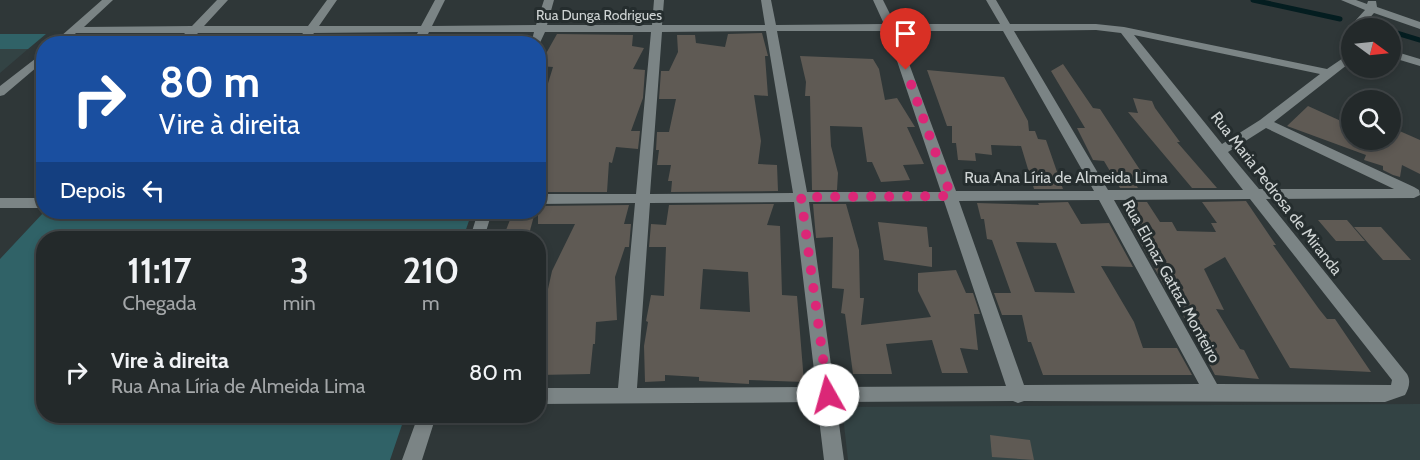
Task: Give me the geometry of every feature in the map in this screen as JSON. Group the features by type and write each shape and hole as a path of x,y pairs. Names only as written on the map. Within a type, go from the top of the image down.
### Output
{"street":[{"path":"66,36 108,0"},
{"path":"188,36 223,0"},
{"path":"306,36 332,0"},
{"path":"421,36 440,0"},
{"path":"538,36 549,0"},
{"path":"627,395 659,0"},
{"path":"766,0 801,197 828,395 834,460"},
{"path":"878,0 891,28 951,196 1018,395"},
{"name":"Rua Elmaz Gattaz Monteiro","path":"991,0 1009,27 1104,195 1212,392"},
{"path":"1346,0 1372,5 1420,26"},
{"path":"1362,18 1372,5"},
{"name":"Rua Dunga Rodrigues","path":"73,30 1096,27 1124,30 1327,72"},
{"name":"Rua Maria Pedrosa de Miranda","path":"1124,30 1401,379 1399,390 1385,394 1212,392"},
{"path":"1401,56 1420,63"},
{"path":"0,92 36,62"},
{"path":"1220,151 1264,123 1341,62"},
{"path":"1264,123 1418,192"},
{"name":"Rua Ana Líria de Almeida Lima","path":"546,199 1418,192"},
{"path":"0,203 36,203"},
{"path":"546,396 1018,395 1212,392"},
{"path":"412,460 424,423"}],"shaded area":[{"path":"0,34 46,34 36,36 36,42 28,49 0,49"},
{"path":"0,49 28,49 0,73"},
{"path":"37,219 470,219 465,231 36,231 36,423 403,423 390,460 0,460 0,259"},
{"path":"1420,404 1420,460 848,460 842,407"}],"building":[{"path":"762,33 768,56 765,56 768,96 754,95 761,141 758,164 777,165 778,191 671,192 672,181 668,181 671,165 657,165 659,150 656,150 657,132 669,132 676,99 659,99 661,71 669,71 678,52 677,35 695,35 696,43 725,47 728,34"},
{"path":"557,34 633,35 632,46 644,48 633,69 645,70 643,98 631,131 640,131 638,149 616,147 612,163 609,162 607,192 546,192 546,90 553,67 546,66 546,54"},
{"path":"800,56 873,59 879,69 885,100 897,98 915,127 907,127 924,164 903,165 910,180 881,182 872,162 867,162 862,127 830,126 831,146 838,173 837,190 812,190 810,96 805,96 806,82"},
{"path":"1063,64 1093,108 1100,109 1146,179 1133,180 1138,188 1120,188 1104,161 1093,160 1077,128 1085,128 1051,71"},
{"path":"927,70 1004,77 1028,121 1029,131 1035,131 1038,139 1046,140 1063,189 1034,189 1021,146 991,145 992,155 975,153 976,161 958,160 956,143 952,143 952,126 947,126"},
{"path":"1133,98 1152,101 1180,142 1177,142 1217,188 1192,188 1128,112 1138,113"},
{"path":"1308,106 1341,121 1341,146 1287,126"},
{"path":"1401,132 1420,140 1420,174 1402,165 1400,177 1393,175 1383,170 1383,166 1364,160 1366,155 1352,150 1401,150"},
{"path":"1246,201 1276,245 1273,245 1319,309 1327,319 1335,319 1371,372 1290,368 1225,257 1204,269 1224,310 1216,309 1240,349 1244,350 1259,379 1215,375 1168,287 1165,287 1123,211 1134,211 1129,202 1147,202 1160,222 1172,222 1177,231 1216,232 1211,223 1217,223 1202,202"},
{"path":"1068,202 1081,224 1109,223 1133,267 1101,266 1134,322 1143,348 1177,348 1192,375 1043,375 1031,342 1028,342 1022,315 1002,315 994,293 1011,293 992,240 987,239 984,219 981,219 977,203 1039,205 1038,203","holes":["1016,242 1056,243 1075,293 1035,292"]},
{"path":"774,204 767,225 780,226 782,295 797,296 804,382 749,380 749,384 699,381 699,377 665,375 665,381 645,382 644,346 648,322 646,321 651,295 664,296 666,247 649,247 651,224 666,225 669,205","holes":["703,269 748,272 750,312 700,309"]},
{"path":"813,204 846,204 859,250 860,298 864,298 861,325 931,317 918,291 918,273 956,270 966,293 973,293 980,314 974,314 978,350 960,348 968,373 942,373 932,340 886,344 892,374 853,374 845,314 841,313 844,289 832,288 833,237 816,238"},
{"path":"629,205 624,224 631,224 629,247 625,247 615,277 617,320 596,322 590,374 546,375 546,298 552,271 575,224 538,224 538,219 546,219 546,206"},
{"path":"510,219 533,219 530,231 506,231"},
{"path":"1318,220 1347,220 1365,241 1336,241"},
{"path":"878,222 927,227 929,247 932,247 932,267 884,260"},
{"path":"1354,227 1381,227 1411,260 1383,260"},
{"path":"990,435 1030,440 1034,460 992,457"}],"waterway":[{"path":"1253,0 1340,19"},
{"path":"1401,34 1420,40"}],"route":[{"path":"828,395 801,197 951,196 906,70"}]}
